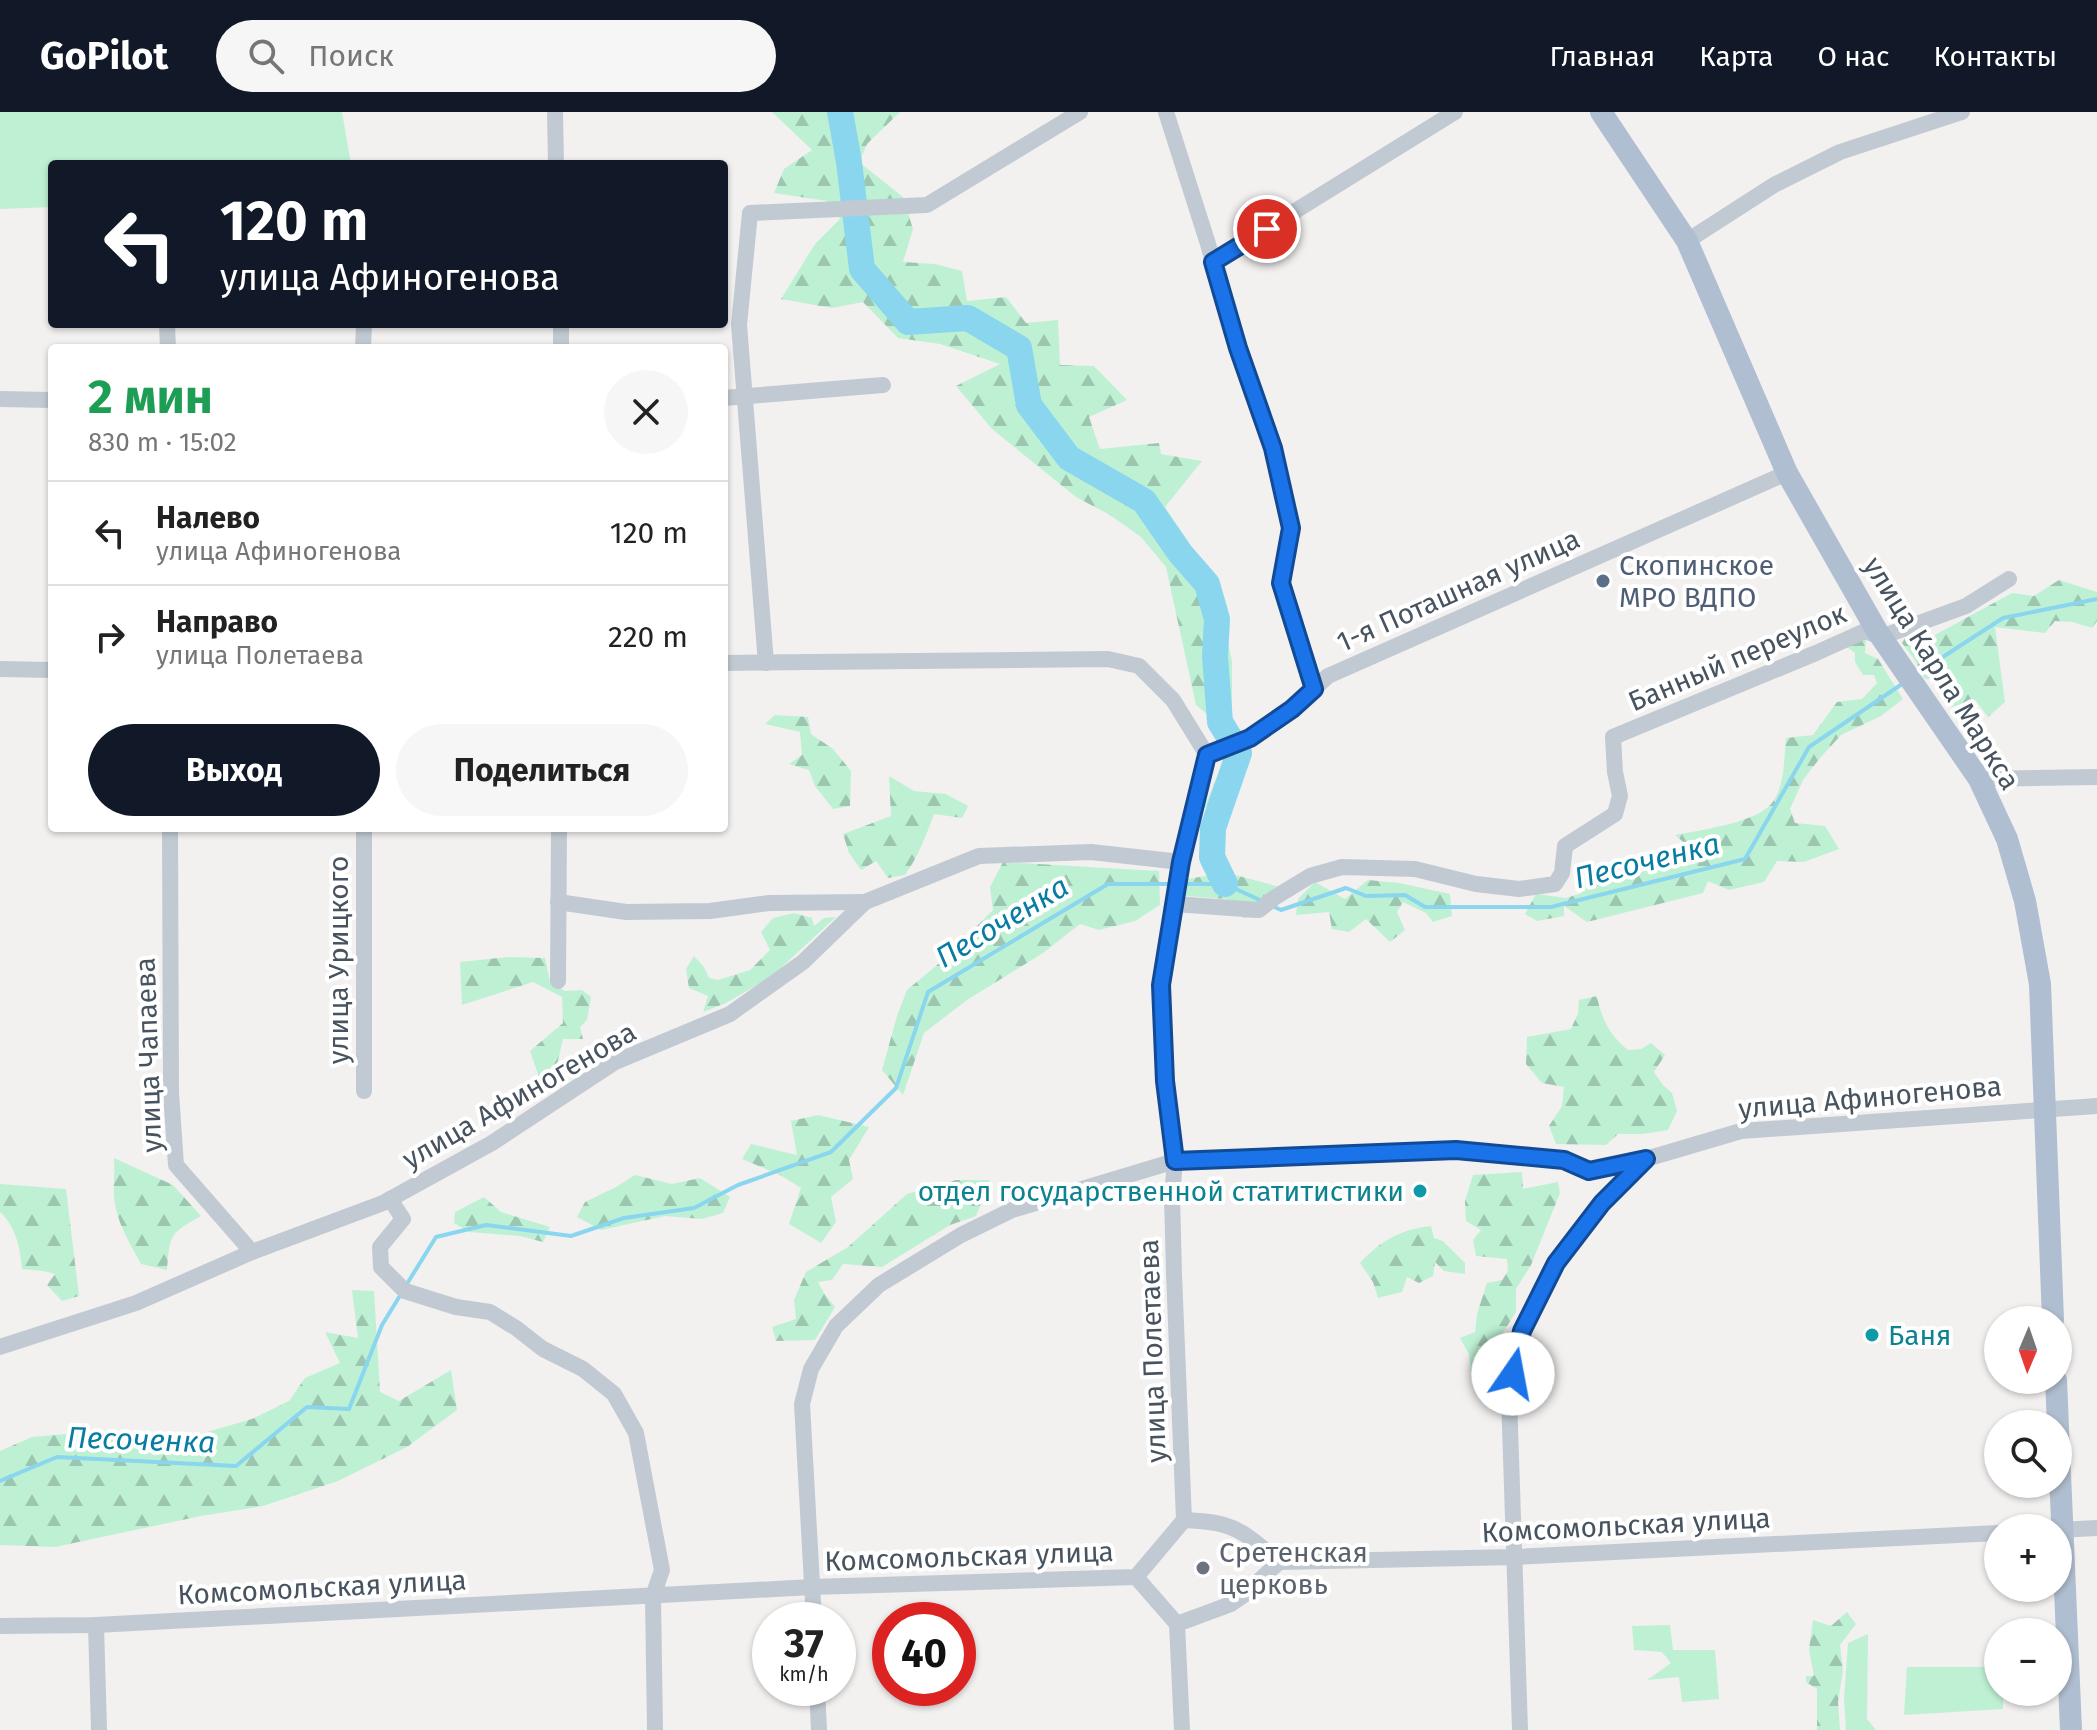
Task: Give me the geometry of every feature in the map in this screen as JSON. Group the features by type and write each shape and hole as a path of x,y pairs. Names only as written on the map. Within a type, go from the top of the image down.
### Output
{"main road":[{"name":"улица Карла Маркса","path":"1601,112 1687,241 1787,473 1881,637 1979,779 2007,839 2025,901 2040,984 2052,1306"},
{"path":"2056,1394 2060,1514"},
{"path":"2064,1602 2071,1730"}],"street":[{"path":"555,112 556,160"},
{"path":"766,663 739,325 750,213 927,205 1080,112"},
{"path":"1166,112 1238,348 1273,448 1291,528 1281,583 1314,689"},
{"path":"1213,262 1455,112"},
{"path":"1687,241 1774,185 1840,152 1962,112"},
{"path":"728,398 883,385"},
{"path":"0,399 48,400"},
{"name":"1-я Поташная улица","path":"1207,755 1250,738 1292,709 1328,676 1787,473"},
{"name":"Банный переулок","path":"1174,904 1259,910 1310,876 1342,867 1415,869 1476,884 1519,889 1555,884 1562,873 1565,846 1615,814 1620,796 1613,737 1865,631 1881,637 1966,606 2009,579"},
{"path":"728,663 1108,659 1139,666 1173,700 1207,755"},
{"path":"0,669 48,670"},
{"name":"улица Полетаева","path":"1184,1520 1172,1196 1175,1161 1165,1081 1161,985 1181,862 1207,755"},
{"path":"1979,779 2097,777"},
{"name":"улица Чапаева","path":"170,832 171,1093 176,1165 252,1252"},
{"name":"улица Урицкого","path":"364,832 364,1091"},
{"path":"558,981 559,832"},
{"name":"улица Афиногенова","path":"0,1347 136,1303 252,1252 390,1199 492,1143 615,1062 730,1014 803,962 865,902 979,856 1091,852 1181,862"},
{"path":"558,902 626,912 710,911 769,903 865,902"},
{"name":"улица Афиногенова","path":"813,1602 802,1404 811,1369 836,1326 879,1285 961,1235 1012,1210 1175,1161 1456,1150 1564,1160 1589,1171 1646,1159 1741,1131 2097,1106"},
{"path":"1520,1730 1509,1396 1522,1331 1556,1263 1602,1203 1646,1159"},
{"path":"390,1199 403,1219 380,1247 381,1267 405,1291 456,1307 490,1312 543,1349 583,1369 614,1394 636,1433 662,1570 653,1596 655,1730"},
{"path":"1177,1624 1231,1604 1279,1562 1245,1534 1231,1527 1184,1520"},
{"name":"Комсомольская улица","path":"0,1626 96,1625 812,1587 1136,1577 1184,1520"},
{"path":"2072,1529 2097,1528"},
{"name":"Комсомольская улица","path":"1279,1562 1515,1557 1984,1534"},
{"path":"1136,1577 1177,1624 1182,1730"},
{"path":"96,1625 99,1730"},
{"path":"818,1706 819,1730"}],"green space":[{"path":"0,112 342,112 350,160 48,160 48,207 0,209"},
{"path":"772,112 900,112 867,144 859,162 903,197 913,229 903,262 935,264 962,271 967,301 1006,297 1026,323 1058,320 1060,365 1094,366 1127,400 1089,417 1100,449 1159,443 1161,454 1202,461 1165,507 1214,580 1232,661 1232,708 1208,715 1196,705 1166,567 1141,537 1110,515 1076,497 992,429 956,386 1000,364 940,344 898,338 863,302 832,308 781,299 815,244 840,219 827,201 774,193 784,169 812,150"},
{"path":"2059,580 2097,592 2097,621 2092,628 2055,621 2045,633 1995,627 2005,702 1988,717 1975,700 1951,707 1943,695 1941,683 1924,678 1902,643 1907,635 1919,635 1922,642 2012,593 2034,596"},
{"path":"1858,626 1866,639 1865,653 1878,659 1903,699 1881,716 1841,735 1803,780 1790,809 1795,823 1825,826 1839,849 1804,862 1777,861 1764,882 1729,890 1708,881 1703,893 1587,922 1564,906 1564,916 1537,921 1525,914 1536,894 1566,898 1582,893 1574,871 1587,861 1615,883 1694,851 1675,835 1743,820 1767,808 1780,786 1786,738 1813,735 1837,702 1862,699 1877,683 1874,675 1863,675 1855,662 1855,653 1847,647 1851,628"},
{"path":"775,715 808,717 811,734 833,749 851,771 850,806 833,809 815,786 809,770 789,764 802,755 800,732 765,724"},
{"path":"1243,748 1250,751 1229,801 1204,808 1225,758"},
{"path":"889,776 914,791 946,794 968,806 962,818 934,814 918,854 905,875 888,878 876,861 861,870 849,853 843,834 891,816"},
{"path":"1209,819 1223,820 1219,852 1235,875 1280,887 1262,917 1244,918 1226,899 1185,896 1187,879 1212,875 1205,861"},
{"path":"1003,862 1159,871 1160,905 1135,921 1099,930 1080,924 1043,953 967,1000 924,1033 903,1095 882,1070 907,990 943,960 993,910 990,887"},
{"path":"1368,880 1450,894 1452,916 1433,922 1426,913 1403,902 1397,912 1405,930 1390,942 1366,919 1349,932 1332,929 1329,912 1296,915 1298,899 1315,882 1345,899"},
{"path":"794,913 812,918 814,926 824,918 836,917 771,977 726,1003 703,1012 708,996 689,988 686,969 694,956 709,978 718,980 750,970 770,950 761,932 773,918"},
{"path":"508,957 545,958 550,981 565,991 582,990 591,997 587,1020 580,1027 583,1039 563,1039 555,1073 539,1077 530,1051 563,1023 562,997 533,982 462,1005 460,962"},
{"path":"1597,996 1607,1026 1622,1045 1628,1050 1641,1049 1651,1043 1665,1055 1654,1072 1672,1093 1677,1111 1668,1130 1618,1134 1606,1145 1556,1144 1549,1126 1562,1106 1564,1087 1542,1083 1526,1064 1527,1037 1571,1029 1578,1013 1579,1000"},
{"path":"818,1115 869,1127 849,1160 853,1179 831,1197 836,1222 821,1243 789,1224 801,1188 742,1159 751,1144 797,1155 791,1121"},
{"path":"114,1158 173,1185 201,1216 173,1236 167,1270 141,1264 124,1232 114,1197"},
{"path":"1522,1172 1523,1189 1558,1182 1560,1193 1531,1265 1516,1289 1516,1312 1497,1342 1488,1345 1494,1358 1486,1381 1472,1381 1469,1354 1460,1338 1475,1332 1487,1283 1502,1280 1508,1271 1507,1259 1476,1256 1473,1240 1481,1230 1466,1221 1465,1201 1473,1175"},
{"path":"635,1175 672,1184 700,1178 730,1197 723,1213 702,1219 665,1216 601,1230 577,1217 585,1202"},
{"path":"956,1180 990,1180 976,1216 950,1225 882,1267 843,1264 832,1280 818,1282 835,1307 815,1340 776,1341 772,1327 796,1319 794,1300 806,1272 848,1247 907,1194"},
{"path":"0,1184 66,1189 79,1296 62,1301 47,1285 55,1274 22,1269 16,1238 0,1212"},
{"path":"484,1197 501,1212 550,1227 543,1242 520,1236 469,1232 454,1223 455,1212"},
{"path":"1431,1226 1434,1238 1443,1241 1465,1263 1465,1274 1444,1271 1435,1262 1433,1276 1419,1283 1407,1277 1402,1292 1378,1298 1373,1282 1360,1263 1392,1237"},
{"path":"352,1290 374,1291 380,1392 399,1401 451,1370 457,1410 407,1447 338,1481 263,1506 55,1547 0,1545 0,1451 32,1437 101,1431 141,1451 252,1419 289,1401 305,1378 340,1363 325,1332 358,1338"},
{"path":"1847,1612 1856,1624 1840,1645 1843,1671 1838,1702 1840,1730 1817,1730 1817,1689 1806,1682 1806,1676 1814,1676 1809,1650 1813,1620 1831,1626"},
{"path":"1670,1625 1673,1650 1715,1650 1719,1699 1682,1702 1679,1677 1647,1680 1671,1663 1662,1652 1634,1650 1632,1626"},
{"path":"1868,1634 1867,1719 1876,1730 1846,1730 1844,1698 1848,1643"},
{"path":"1907,1667 1984,1667 1984,1706 2003,1706 2003,1709 1904,1715"}],"waterway":[{"path":"840,112 862,269 908,322 968,318 1019,348 1029,405 1069,458 1144,501 1180,553 1207,584 1217,619 1215,656 1220,722 1239,753 1213,828 1212,857 1225,884"},
{"name":"Песоченка","path":"1915,675 2003,618 2097,599"},
{"name":"Песоченка","path":"1270,905 1281,910 1346,888 1366,896 1405,895 1425,907 1551,907 1745,859 1809,747 1905,682"},
{"name":"Песоченка","path":"405,1287 436,1237 486,1225 571,1236 624,1218 694,1208 738,1185 831,1152 896,1088 928,992 1108,884 1174,884"},
{"name":"Песоченка","path":"1183,884 1225,884 1262,901"},
{"name":"Песоченка","path":"0,1481 57,1457 236,1466 307,1407 349,1409 382,1325 401,1294"}],"place":[{"name":"Скопинское МРО ВДПО","path":"1603,581"},
{"name":"отдел государственной статитистики","path":"1420,1191"},
{"name":"Баня","path":"1872,1335"},
{"name":"Сретенская церковь","path":"1203,1568"}],"route":[{"path":"1267,229 1213,262 1238,348 1273,448 1291,528 1281,583 1314,689 1292,709 1250,738 1207,755 1181,862 1161,985 1165,1081 1175,1161 1456,1150 1564,1160 1589,1171 1646,1159 1602,1203 1556,1263 1522,1331 1513,1374"}]}
